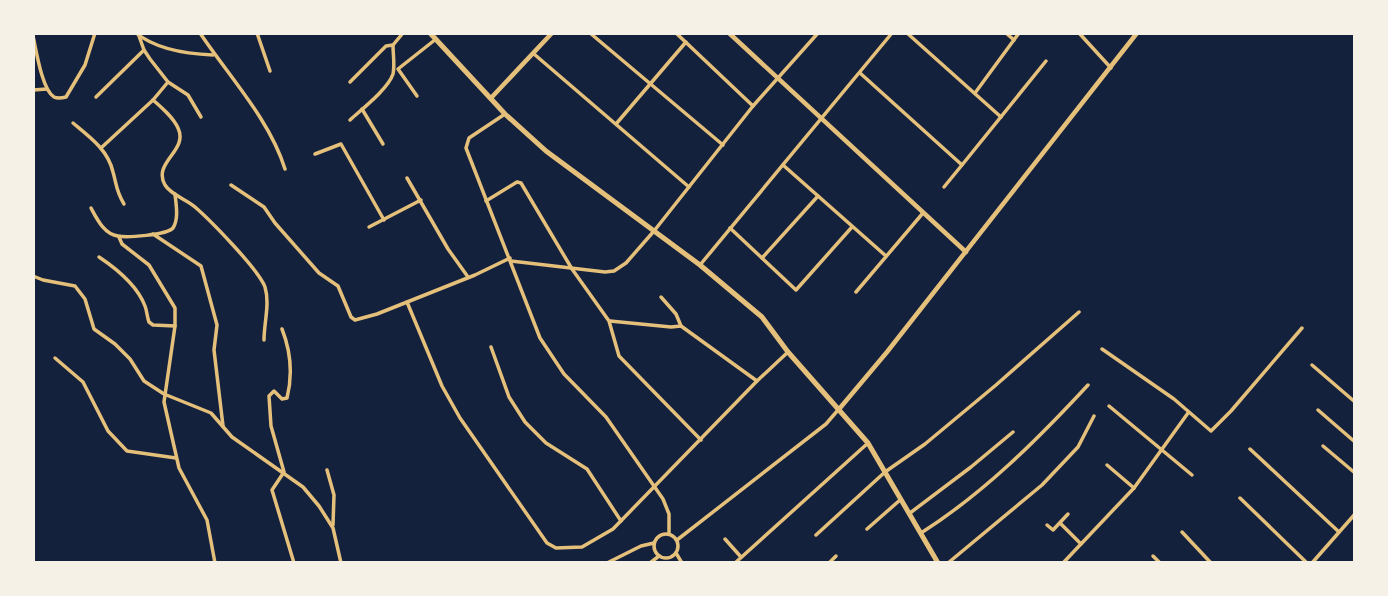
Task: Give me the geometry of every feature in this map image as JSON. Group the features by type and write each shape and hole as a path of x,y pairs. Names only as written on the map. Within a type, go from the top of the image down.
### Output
{"main road":[{"path":"430,33 505,114 546,151 700,265 762,317 788,352 868,443 938,563"}],"street":[{"path":"33,36 47,89 53,97 66,97 85,65 95,33"},
{"path":"200,33 237,82 278,148 285,169"},
{"path":"257,33 270,71"},
{"path":"350,120 384,87 393,73 393,45 403,33"},
{"path":"491,98 552,33"},
{"path":"590,33 723,145"},
{"path":"676,33 753,106"},
{"path":"729,33 966,252"},
{"path":"700,265 892,33"},
{"path":"907,33 1001,117"},
{"path":"1006,33 1014,40"},
{"path":"975,93 1019,33"},
{"path":"1079,33 1111,68"},
{"path":"682,563 676,552 677,540 826,425 966,252 1137,33"},
{"path":"231,185 264,207 319,274 338,286 353,319 377,314 510,260 572,269 614,271 626,263 654,231 753,106 816,34"},
{"path":"138,35 150,43 182,52 214,55"},
{"path":"138,35 144,50 168,82 188,95 201,117"},
{"path":"417,96 398,69 436,39"},
{"path":"617,124 686,42"},
{"path":"350,82 386,46 393,45"},
{"path":"96,97 144,50"},
{"path":"534,54 690,187"},
{"path":"944,187 1046,61"},
{"path":"860,73 962,165"},
{"path":"101,148 153,100 168,82"},
{"path":"33,90 47,89"},
{"path":"153,100 178,128 181,139 164,165 163,183 203,214 258,273 267,301 264,340"},
{"path":"362,109 383,144"},
{"path":"505,114 469,138 466,148 533,323 564,374 606,417 663,499 669,514 669,534"},
{"path":"74,123 101,148 114,173 116,191 124,204"},
{"path":"315,154 341,144 384,220"},
{"path":"783,165 886,256"},
{"path":"407,178 448,249 468,277"},
{"path":"486,201 516,182 521,183 572,269 609,321 624,364 701,440"},
{"path":"119,237 170,231 177,213 175,194"},
{"path":"762,258 818,195"},
{"path":"369,227 421,200"},
{"path":"91,208 101,226 119,237 122,244 149,265 172,300 176,315 164,394 176,458 184,481 206,520 215,563"},
{"path":"856,292 923,213"},
{"path":"730,228 793,288 799,289 852,227"},
{"path":"153,234 201,266 217,325 214,350 223,428"},
{"path":"99,257 132,285 145,306 149,323 175,326"},
{"path":"33,276 75,286 85,299 94,330 115,344 130,359 144,381 164,394 205,410 248,450 303,487 333,528"},
{"path":"661,297 676,314 681,326 757,381"},
{"path":"407,302 442,386 460,418 547,542 556,548 582,547 599,539 621,521 788,352"},
{"path":"816,535 885,472 925,444 1079,312"},
{"path":"609,321 681,326"},
{"path":"1102,349 1174,399 1208,430 1214,430 1302,328"},
{"path":"282,329 288,346 291,371 285,400 274,391 270,396 271,426 284,472 272,490 293,563"},
{"path":"491,347 509,397 525,422 546,443 587,470 621,521"},
{"path":"55,358 83,382 108,431 127,451 176,458"},
{"path":"1312,365 1355,402"},
{"path":"920,534 946,517 1023,451 1088,385"},
{"path":"1109,407 1192,475"},
{"path":"1318,410 1355,442"},
{"path":"1063,563 1134,488 1188,413"},
{"path":"948,563 1042,485 1078,447 1094,416"},
{"path":"908,514 1013,432"},
{"path":"735,563 868,443"},
{"path":"1323,446 1355,473"},
{"path":"1250,449 1339,532"},
{"path":"1107,466 1134,488"},
{"path":"327,470 334,495 333,528 341,563"},
{"path":"1240,498 1310,563 1355,514"},
{"path":"867,529 900,500"},
{"path":"1047,525 1053,530 1068,514"},
{"path":"1060,523 1081,544"},
{"path":"1182,532 1212,563"},
{"path":"666,558 654,551 654,543 659,535 669,534 677,540"},
{"path":"725,539 741,557"},
{"path":"607,563 641,546 654,543"},
{"path":"662,563 676,552"},
{"path":"650,563 659,556"},
{"path":"830,563 836,556"},
{"path":"1153,556 1160,563"}]}
